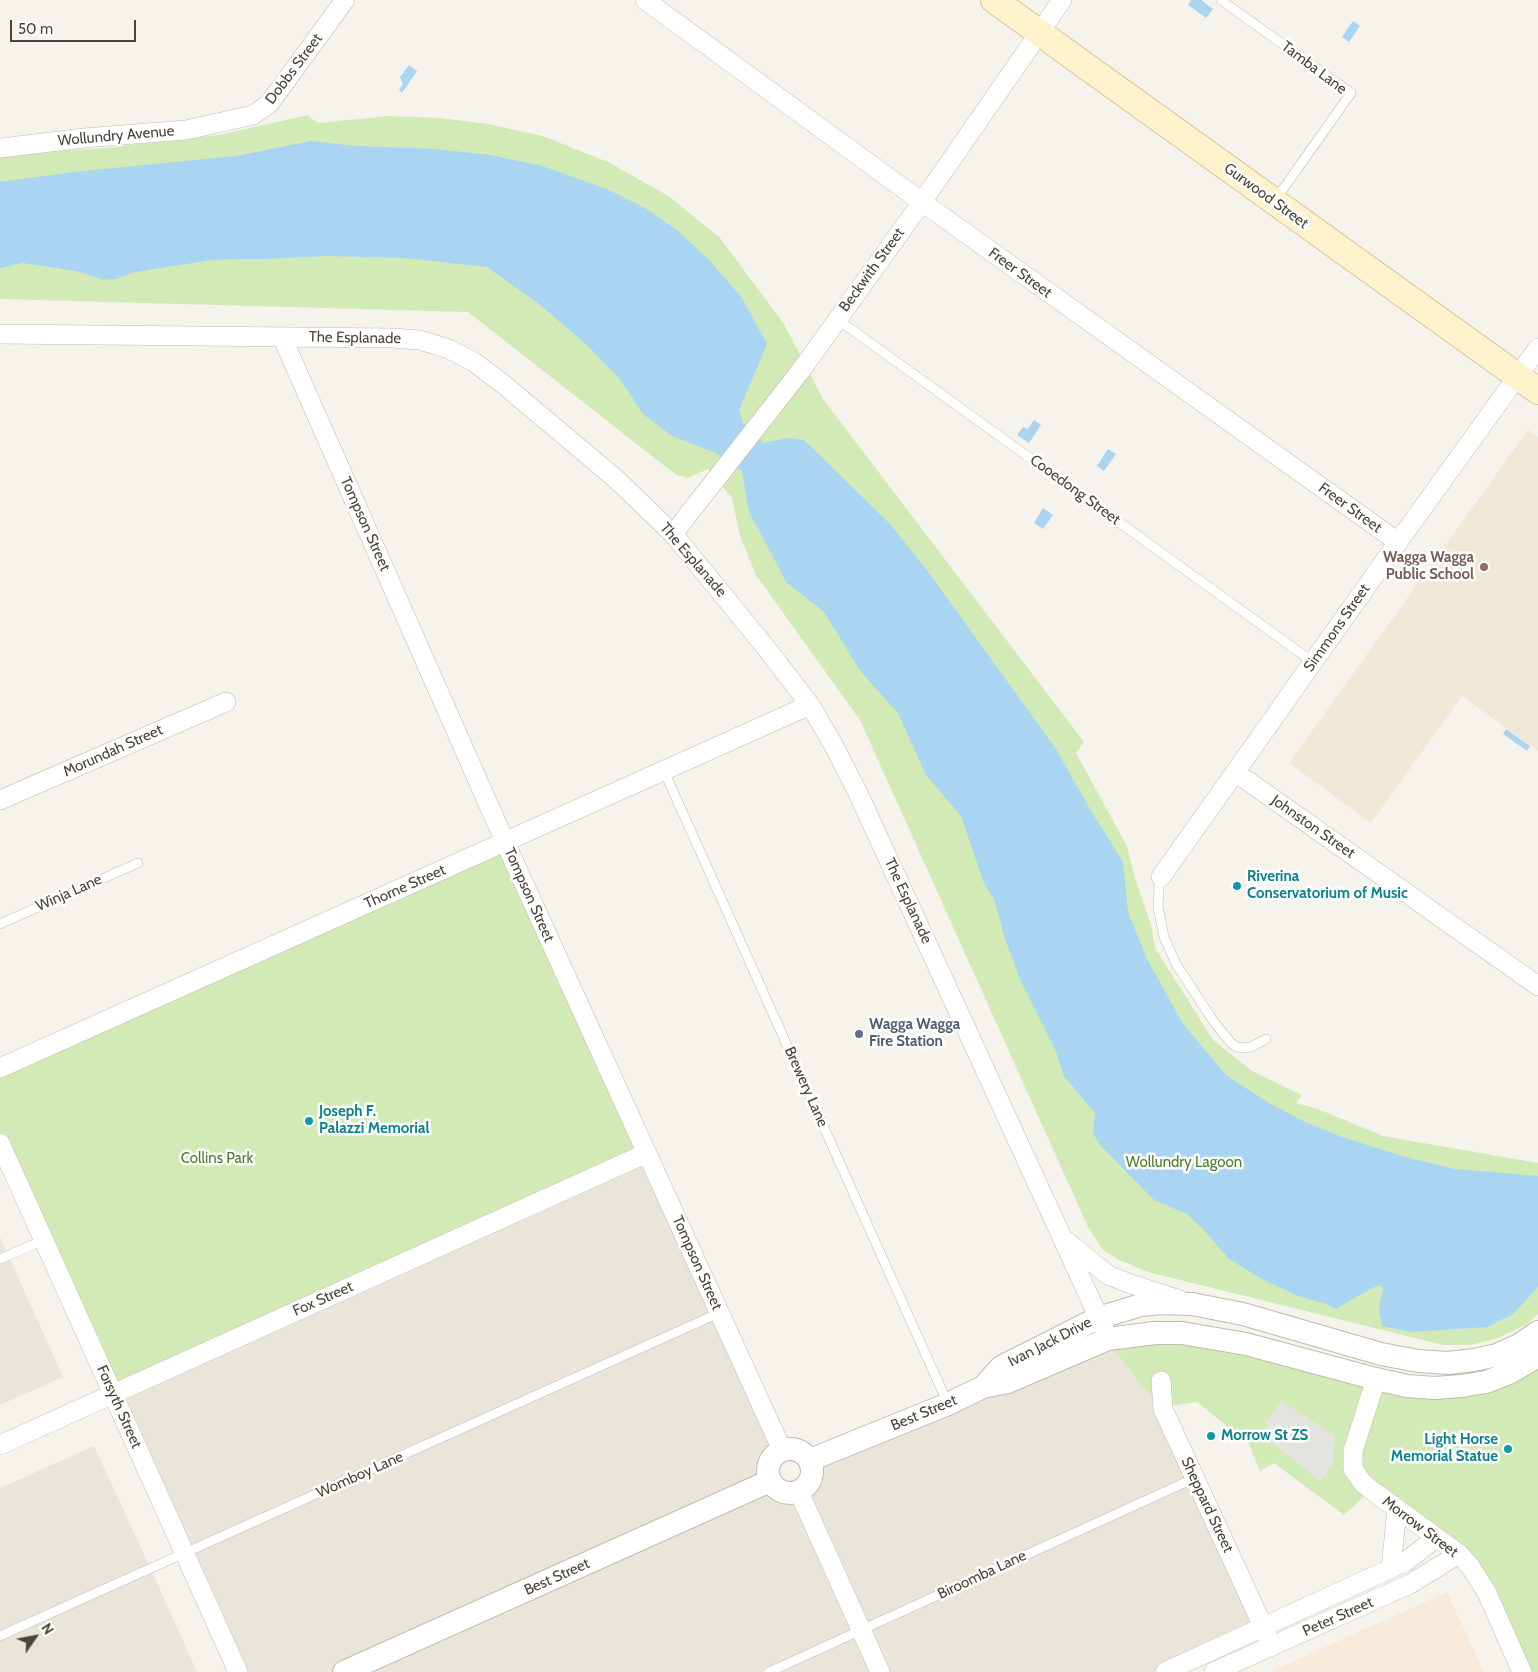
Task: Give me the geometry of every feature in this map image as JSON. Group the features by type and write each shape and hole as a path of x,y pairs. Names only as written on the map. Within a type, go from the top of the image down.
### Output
{"main road":[{"name":"Gurwood Street","path":"994,0 1528,384"}],"street":[{"name":"Dobbs Street","path":"231,121 253,115 268,104 345,0"},
{"name":"Freer Street","path":"645,0 922,202 1398,542"},
{"name":"Beckwith Street","path":"673,534 802,369 922,202 1062,0"},
{"name":"Wollundry Avenue","path":"0,148 84,138 186,130 231,121"},
{"name":"The Esplanade","path":"0,334 392,338 420,340 449,349 466,357 503,384 594,460 673,534 810,705 834,746 858,791 1108,1339"},
{"name":"Tompson Street","path":"282,337 505,842 782,1450"},
{"name":"Simmons Street","path":"1160,881 1398,542 1528,384 1538,348"},
{"name":"Morundah Street","path":"0,800 226,702"},
{"name":"Thorne Street","path":"0,1068 810,705"},
{"name":"Johnston Street","path":"1235,772 1538,986"},
{"name":"Forsyth Street","path":"0,1143 238,1672"},
{"name":"Fox Street","path":"0,1445 647,1153"},
{"name":"The Esplanade","path":"1061,1237 1108,1275 1192,1304"},
{"name":"Ivan Jack Drive","path":"983,1387 1001,1367 1098,1318 1141,1305 1160,1303 1192,1304 1242,1314 1381,1354 1428,1362 1448,1363 1474,1360 1497,1354 1519,1345 1538,1332"},
{"name":"Ivan Jack Drive","path":"983,1387 1008,1382 1108,1339 1155,1333 1182,1333 1246,1344 1406,1386 1435,1388 1486,1382 1509,1373 1538,1356"},
{"path":"1376,1379 1381,1354"},
{"name":"Morrow Street","path":"1376,1379 1353,1451 1354,1469 1364,1483 1459,1554 1470,1566 1487,1594 1522,1672"},
{"name":"Sheppard Street","path":"1161,1381 1164,1409 1272,1646"},
{"name":"Best Street","path":"810,1460 948,1404 983,1387"},
{"path":"795,1449 806,1455 810,1460 812,1475 805,1488 799,1492 779,1491 770,1481 767,1466 770,1459 782,1450 795,1449"},
{"name":"Best Street","path":"344,1672 770,1481"},
{"path":"799,1492 880,1672"},
{"path":"1391,1568 1397,1509"},
{"name":"Peter Street","path":"1164,1672 1405,1562 1436,1538"},
{"name":"Peter Street","path":"1214,1672 1410,1584 1459,1554"}],"lane":[{"name":"Tamba Lane","path":"1221,0 1351,93 1274,202"},
{"name":"Cooedong Street","path":"837,319 1312,662"},
{"name":"Brewery Lane","path":"664,771 948,1404"},
{"name":"Winja Lane","path":"0,924 138,862"},
{"path":"1160,881 1158,907 1164,937 1176,964 1209,1014 1231,1042 1237,1046 1244,1048 1252,1047 1266,1039"},
{"path":"0,1259 44,1240"},
{"name":"Womboy Lane","path":"0,1636 720,1313"},
{"name":"Biroomba Lane","path":"769,1672 1195,1478"}],"shaded area":[{"name":"Wagga Wagga Public School","path":"1528,430 1538,437 1538,751 1462,696 1371,823 1289,763"},
{"path":"646,1156 774,1452 766,1465 766,1474 339,1672 241,1672 118,1397"},
{"path":"0,1237 63,1377 0,1405"},
{"path":"1108,1342 1161,1407 1260,1625 1158,1672 883,1672 806,1489 811,1484 815,1475 813,1468"},
{"path":"1281,1401 1334,1435 1333,1464 1320,1481 1262,1435 1267,1426 1266,1423"},
{"path":"94,1446 197,1672 0,1672 0,1488"},
{"path":"772,1488 783,1496 797,1495 877,1672 348,1672"},
{"path":"1447,1592 1484,1672 1270,1672"}],"green space":[{"name":"Wollundry Lagoon","path":"308,115 319,123 388,116 440,118 488,124 543,136 610,163 670,197 720,238 784,324 823,399 1084,742 1076,753 1127,846 1136,882 1151,924 1155,948 1213,1040 1252,1071 1302,1095 1296,1103 1318,1109 1383,1136 1538,1163 1538,1314 1527,1324 1498,1338 1471,1345 1443,1345 1148,1272 1119,1260 1103,1250 1088,1227 860,720 756,575 740,536 732,498 708,469 688,478 675,474 468,312 0,299 0,154 105,148 219,135"},
{"name":"Collins Park","path":"505,842 647,1153 113,1394 0,1143 0,1068"},
{"path":"1156,1336 1373,1381 1351,1449 1369,1492 1344,1515 1274,1463 1260,1471 1249,1444 1197,1402 1161,1407 1108,1342"},
{"path":"1538,1356 1538,1672 1522,1672 1487,1594 1397,1509 1352,1460 1376,1379 1435,1388"}],"water":[{"path":"1191,0 1201,0 1213,9 1206,18 1188,5"},
{"path":"1353,21 1360,26 1349,42 1342,37"},
{"path":"409,65 417,71 402,93 399,90 403,84 400,77"},
{"name":"Wollundry Lagoon","path":"311,141 355,146 435,149 490,155 542,166 607,189 645,208 677,230 710,261 742,298 767,344 739,410 743,423 764,443 788,438 804,440 890,524 929,573 1056,749 1091,811 1123,862 1128,912 1147,959 1183,1024 1227,1076 1269,1103 1305,1122 1342,1137 1405,1157 1455,1169 1538,1176 1538,1287 1513,1314 1487,1327 1412,1332 1382,1326 1379,1309 1383,1288 1379,1285 1336,1309 1327,1304 1298,1296 1262,1279 1229,1259 1187,1214 1154,1200 1100,1145 1093,1133 1095,1113 1064,1076 1055,1049 1020,979 1004,936 995,901 984,883 961,816 926,775 898,713 861,672 824,612 787,583 749,512 742,471 716,453 672,436 643,414 620,379 588,346 539,304 487,267 405,258 328,256 212,260 135,272 116,279 103,280 76,271 23,263 0,268 0,182 73,172 236,156"},
{"path":"1034,420 1041,425 1029,443 1017,435 1023,427 1028,429"},
{"path":"1108,449 1116,454 1104,471 1097,466"},
{"path":"1043,508 1053,515 1043,529 1034,523"},
{"path":"1506,729 1530,746 1527,751 1503,734"}],"place":[{"name":"Wagga Wagga Public School","path":"1484,567"},
{"name":"Riverina Conservatorium of Music","path":"1237,886"},
{"name":"Wagga Wagga Fire Station","path":"859,1034"},
{"name":"Joseph F. Palazzi Memorial","path":"309,1121"},
{"name":"Morrow St ZS","path":"1211,1436"},
{"name":"Light Horse Memorial Statue","path":"1508,1449"}]}
